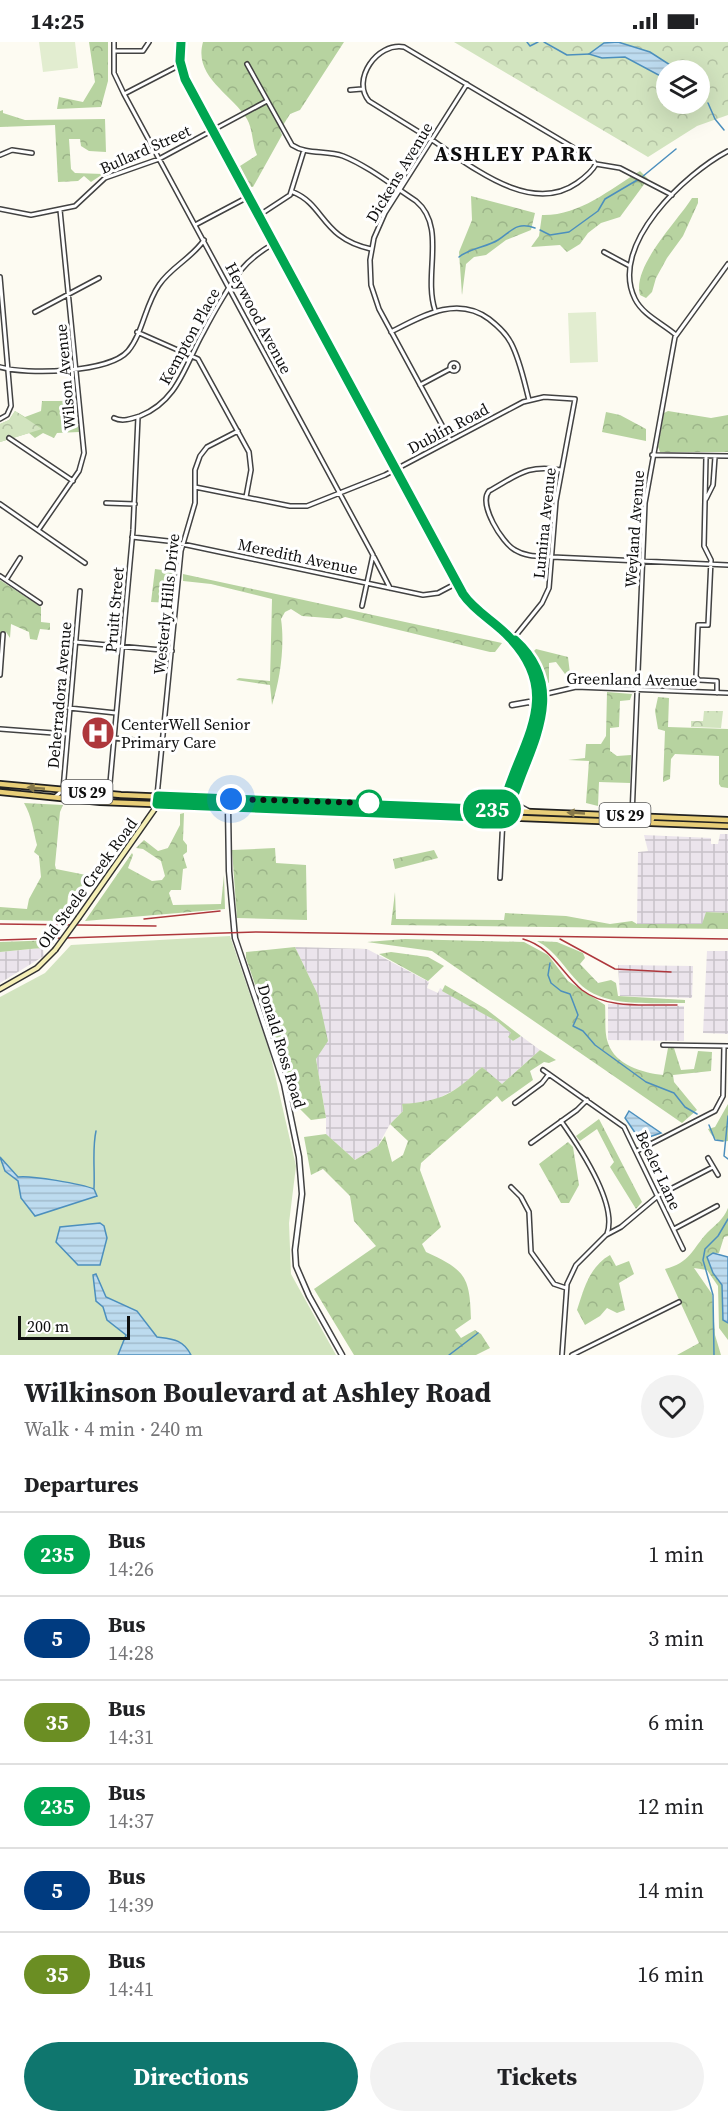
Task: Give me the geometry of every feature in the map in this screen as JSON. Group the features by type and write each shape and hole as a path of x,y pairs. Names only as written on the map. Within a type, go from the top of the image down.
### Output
{"main road":[{"name":"US 29","path":"0,784 109,794 728,820"},
{"name":"US 29","path":"0,792 100,802 728,826"},
{"name":"Westerly Hills Drive","path":"157,804 158,796"},
{"path":"228,807 233,803 264,803 269,800"},
{"path":"298,810 308,806 350,807 353,803"},
{"name":"Old Steele Creek Road","path":"0,989 37,968 56,950 157,804"},
{"path":"590,820 632,816"},
{"path":"632,823 638,819 670,817"}],"street":[{"name":"Heywood Avenue","path":"114,42 114,72 124,94 390,588"},
{"path":"114,51 143,51 149,42"},
{"path":"181,42 180,65 185,79 457,583 472,606 512,639 533,661 543,694 540,728 516,789 505,810"},
{"path":"596,164 580,180 563,191 547,194 529,192 497,181 369,100 362,89 364,74 378,53 387,46 404,46 596,164 620,168 672,195"},
{"path":"247,64 289,141 304,150 329,153 345,158 421,205 430,220 433,235 429,281 435,310"},
{"path":"124,94 180,65"},
{"name":"Dickens Avenue","path":"450,440 391,332 374,296 370,278 372,249 381,219 467,84"},
{"path":"350,90 362,89"},
{"name":"Bullard Street","path":"0,209 27,215 60,210 79,204 105,178 159,159 267,101"},
{"path":"0,155 12,150 32,153"},
{"path":"258,216 280,204 293,192 304,150"},
{"path":"676,335 647,314 637,303 630,283 630,266 639,237 672,195 696,172 728,151"},
{"path":"293,192 303,198 339,237 354,245 372,249"},
{"path":"195,225 248,197"},
{"name":"Wilson Avenue","path":"39,529 73,481 82,465 84,453 60,210"},
{"path":"0,367 26,372 76,368 118,360 127,352 160,283 204,240"},
{"name":"Kempton Place","path":"138,417 155,407 174,390 230,288 250,261 273,244"},
{"path":"603,252 630,266"},
{"name":"Weyland Avenue","path":"632,816 645,503 652,455 676,335 728,264"},
{"path":"0,277 11,409 8,415 0,419"},
{"path":"35,312 99,278"},
{"path":"391,332 435,310 474,310 499,327 514,349 529,400"},
{"path":"137,332 193,355 202,366 238,431 251,463 246,497"},
{"path":"420,385 450,369"},
{"name":"Dublin Road","path":"195,486 300,507 314,504 396,470 529,400 556,397 575,399"},
{"name":"Lumina Avenue","path":"512,639 545,598 550,581 561,470 575,399"},
{"path":"114,418 124,420 138,417"},
{"name":"Pruitt Street","path":"109,794 135,504 138,417"},
{"name":"Westerly Hills Drive","path":"158,796 182,544 195,507 195,470 204,451 238,431"},
{"path":"9,438 73,481"},
{"path":"652,455 728,456"},
{"path":"706,457 704,546 711,564 708,626 698,625 696,677 699,680 717,681 717,693"},
{"path":"705,501 713,485 715,457"},
{"path":"561,470 542,467 530,469 489,490 484,500 504,540 510,547 527,555 728,565"},
{"path":"106,503 135,504"},
{"path":"0,504 85,562"},
{"name":"Meredith Avenue","path":"132,537 182,544 429,595 457,583"},
{"path":"362,606 373,555"},
{"path":"6,580 20,558"},
{"path":"0,576 40,603"},
{"name":"Deherradora Avenue","path":"55,797 63,790 80,591"},
{"path":"0,675 3,634"},
{"path":"500,878 503,818 537,710 537,696 531,668 512,639"},
{"path":"75,642 172,651"},
{"name":"Greenland Avenue","path":"537,696 576,687 728,693"},
{"path":"512,705 530,702 537,710"},
{"path":"69,708 116,713"},
{"path":"0,729 67,734"},
{"path":"114,738 164,743"},
{"path":"516,789 516,803 528,811"},
{"path":"100,802 109,794"},
{"name":"Donald Ross Road","path":"228,807 229,872 235,938 284,1084 298,1157 302,1194 295,1245 296,1266 309,1296 342,1355"},
{"path":"637,1151 715,1111 723,1096 726,1046 663,1045"},
{"name":"Beeler Lane","path":"543,1070 624,1127 659,1195 683,1250"},
{"path":"515,1103 542,1083 549,1074"},
{"path":"531,1143 587,1100"},
{"path":"561,1121 578,1146 597,1185 607,1211 609,1230 576,1265 566,1288 562,1355"},
{"path":"708,1158 718,1176"},
{"path":"606,1235 621,1227 659,1195 713,1167"},
{"path":"511,1187 528,1208 530,1247 538,1266 554,1284 566,1288"},
{"path":"674,1229 717,1206"},
{"path":"572,1355 679,1302"}],"shaded area":[{"path":"720,834 728,834 728,913 706,912 703,924 637,924 638,852 648,851 644,835 711,838 711,844 718,844"},
{"path":"295,947 367,949 429,982 427,988 438,993 440,988 498,1022 511,1033 513,1041 521,1036 540,1050 501,1085 482,1067 460,1087 431,1102 402,1104 403,1111 390,1124 378,1146 355,1160 326,1134 326,1118 316,1059 318,995"},
{"path":"43,948 44,956 0,983 0,952"},
{"path":"707,951 728,951 728,1034 703,1033"},
{"path":"618,965 693,966 692,998 620,996"},
{"path":"608,1004 684,1006 684,1041 608,1040"}],"green space":[{"path":"39,42 75,42 78,68 43,72"},
{"path":"89,42 108,42 108,81 101,107 57,109 59,97 83,102 95,82"},
{"path":"203,42 344,42 300,110 290,114 280,130 282,135 253,187 250,187 240,166 257,155 249,123 209,75 201,54"},
{"path":"454,42 728,42 728,115 697,126 648,157"},
{"path":"3,110 3,113 25,120 105,119 106,152 89,151 81,146 80,139 69,139 71,169 75,173 103,174 91,182 84,176 78,181 58,182 55,125 0,127 0,111"},
{"path":"640,171 648,179 620,217 601,223 588,233 580,244 567,252 560,245 531,247 539,236 542,215 556,214 581,207"},
{"path":"471,196 535,213 531,230 506,240 486,255 474,257 466,264 462,295 459,252 472,220"},
{"path":"692,198 698,198 698,203 683,236 667,258 656,278 652,292 646,298 640,295 639,283 643,271 657,245"},
{"path":"596,312 598,362 570,363 568,313"},
{"path":"42,401 64,401 64,416 78,423 79,432 57,433 54,438 43,433 35,438 29,433 0,442 0,424 9,420 15,411 25,417 41,411"},
{"path":"15,411 42,429 0,442 0,424 9,420"},
{"path":"668,411 711,418 728,415 728,452 660,452 658,447 664,413"},
{"path":"606,412 620,415 646,429 646,441 602,432"},
{"path":"155,569 176,572 173,603 151,602"},
{"path":"183,574 502,643 495,652 490,652 345,617 340,619 302,616 291,609 285,612 281,619 281,663 272,705 270,685 236,680 239,678 270,681 272,599 211,584 183,581"},
{"path":"0,580 41,607 41,622 50,623 50,630 40,629 37,640 30,639 29,632 11,624 10,638 6,632 0,637"},
{"path":"536,649 568,657 571,682 556,662 549,663 549,683 545,681 540,664 532,653"},
{"path":"607,692 632,694 630,700 620,701 619,727 610,728 610,751 617,756 631,755 630,783 599,782 598,806 586,803 589,761 568,760 585,758 586,744 601,744 606,736"},
{"path":"658,697 669,698 668,727 728,729 728,788 721,787 719,784 719,756 675,754 671,759 670,779 663,782 665,731 658,729 655,711"},
{"path":"704,711 723,711 721,728 691,727 691,721 703,721"},
{"path":"24,803 63,805 60,812 56,869 96,877 68,896 67,906 75,907 65,921 0,920 0,907 27,909 29,899 41,877 39,856 34,852 37,845 31,818"},
{"path":"184,813 183,840 187,845 187,852 183,855 187,868 183,869 181,890 171,890 169,893 173,905 221,904 224,875 225,909 85,921 132,853 128,868 152,881 162,880 165,876 161,861 143,849 136,848 144,840 158,851 168,848 180,825 180,814"},
{"path":"275,848 276,863 306,865 307,920 237,918 232,850"},
{"path":"434,850 438,858 395,869 393,859"},
{"path":"395,892 396,919 504,920 505,913 566,916 610,924 632,921 637,924 702,924 706,912 728,913 728,929 391,925"},
{"path":"230,936 270,1053 296,1166 289,1223 291,1274 336,1355 0,1355 0,997 45,973 71,945"},
{"path":"405,939 524,942 548,955 568,981 605,1005 608,1043 617,1057 631,1067 663,1075 668,1048 674,1048 681,1070 694,1069 698,1051 712,1052 711,1071 673,1075 674,1082 697,1110 682,1123 432,951 367,942"},
{"path":"56,940 51,947 0,952 0,942"},
{"path":"537,941 557,942 583,953 585,958 580,964 598,983 611,980 616,983 618,996 685,1000 685,1003 629,1002 601,997 579,983 555,955"},
{"path":"295,947 318,995 328,1041 316,1059 326,1118 311,1120 296,1105 246,958 246,952"},
{"path":"391,952 428,957 444,966 428,981 379,954"},
{"path":"445,985 486,1009 521,1036 513,1041 508,1037 511,1033 498,1022 442,991"},
{"path":"540,1050 556,1060 549,1063 544,1062 530,1071 533,1080 502,1102 497,1096 421,1163 420,1170 441,1227 422,1244 426,1252 457,1270 467,1284 471,1319 455,1330 461,1338 475,1330 481,1334 490,1348 476,1355 354,1355 314,1289 376,1246 354,1221 350,1196 323,1169 311,1175 304,1137 326,1134 355,1160 378,1146 385,1136 392,1162 403,1155 408,1141 390,1124 403,1111 402,1104 438,1098 455,1090 482,1067 502,1084"},
{"path":"728,1104 728,1141 721,1141 714,1137 708,1129 715,1127"},
{"path":"599,1119 642,1202 636,1209 610,1167 614,1162 597,1129 580,1141 576,1136"},
{"path":"568,1142 573,1147 579,1185 569,1203 561,1203 539,1164"},
{"path":"728,1208 728,1236 724,1237 719,1253 713,1253 711,1269 722,1285 723,1320 728,1323 728,1340 719,1328 718,1286 707,1270 694,1268 712,1294 715,1335 721,1355 677,1355 699,1343 665,1269 686,1259 722,1219"},
{"path":"610,1255 616,1266 629,1261 634,1274 619,1283 625,1310 617,1313 607,1308 600,1316 585,1325 577,1310 582,1294 592,1272"}],"water":[{"path":"618,42 650,52 662,60 656,60 656,74 625,57 602,58 589,54 604,43"},
{"path":"629,1111 661,1133 640,1140 625,1118"},
{"path":"0,1157 18,1177 79,1185 94,1189 97,1196 35,1216 21,1198 18,1181 5,1171"},
{"path":"100,1223 104,1226 107,1238 100,1265 78,1265 56,1242 60,1227"},
{"path":"713,1253 728,1257 728,1323 723,1320 722,1285 713,1273 707,1257"},
{"path":"96,1274 106,1297 137,1311 157,1337 181,1343 191,1355 118,1355 126,1335 107,1320 103,1307 96,1301 93,1275"}],"waterway":[{"path":"527,42 530,46 538,42"},
{"path":"544,42 567,55 590,54"},
{"path":"710,108 715,119 724,130"},
{"path":"642,177 676,149"},
{"path":"540,230 550,235 569,232 598,211 605,199 639,179"},
{"path":"459,257 498,240 514,228 523,226 535,228"},
{"path":"550,963 548,975 551,983 561,991 570,994 578,1015 573,1026 583,1031 595,1045 646,1082 674,1093 685,1107 697,1114"},
{"path":"728,1116 724,1156 728,1159"},
{"path":"709,1125 715,1140 723,1141"},
{"path":"94,1188 96,1131"},
{"path":"714,1355 713,1295 703,1260 705,1249 718,1236 728,1219"},
{"path":"449,1355 478,1333"}],"railway":[{"path":"144,919 220,911"},
{"path":"0,924 156,926"},
{"path":"0,940 256,932 728,939"},
{"path":"523,939 542,948 582,990 592,996 604,1001 628,1005 677,1005"},
{"path":"560,939 615,969 671,972"}],"bus line":[{"name":"235","path":"181,42 180,61 185,79 465,598 512,639 528,663 536,684 537,707 533,728 502,810 158,796 157,804 503,818 541,725 543,710 541,681 533,661 515,640"}],"place":[{"name":"CenterWell Senior Primary Care","path":"98,733"}],"district":[{"name":"ASHLEY PARK","path":"514,153"}],"route":[{"path":"231,799 369,803"}]}
